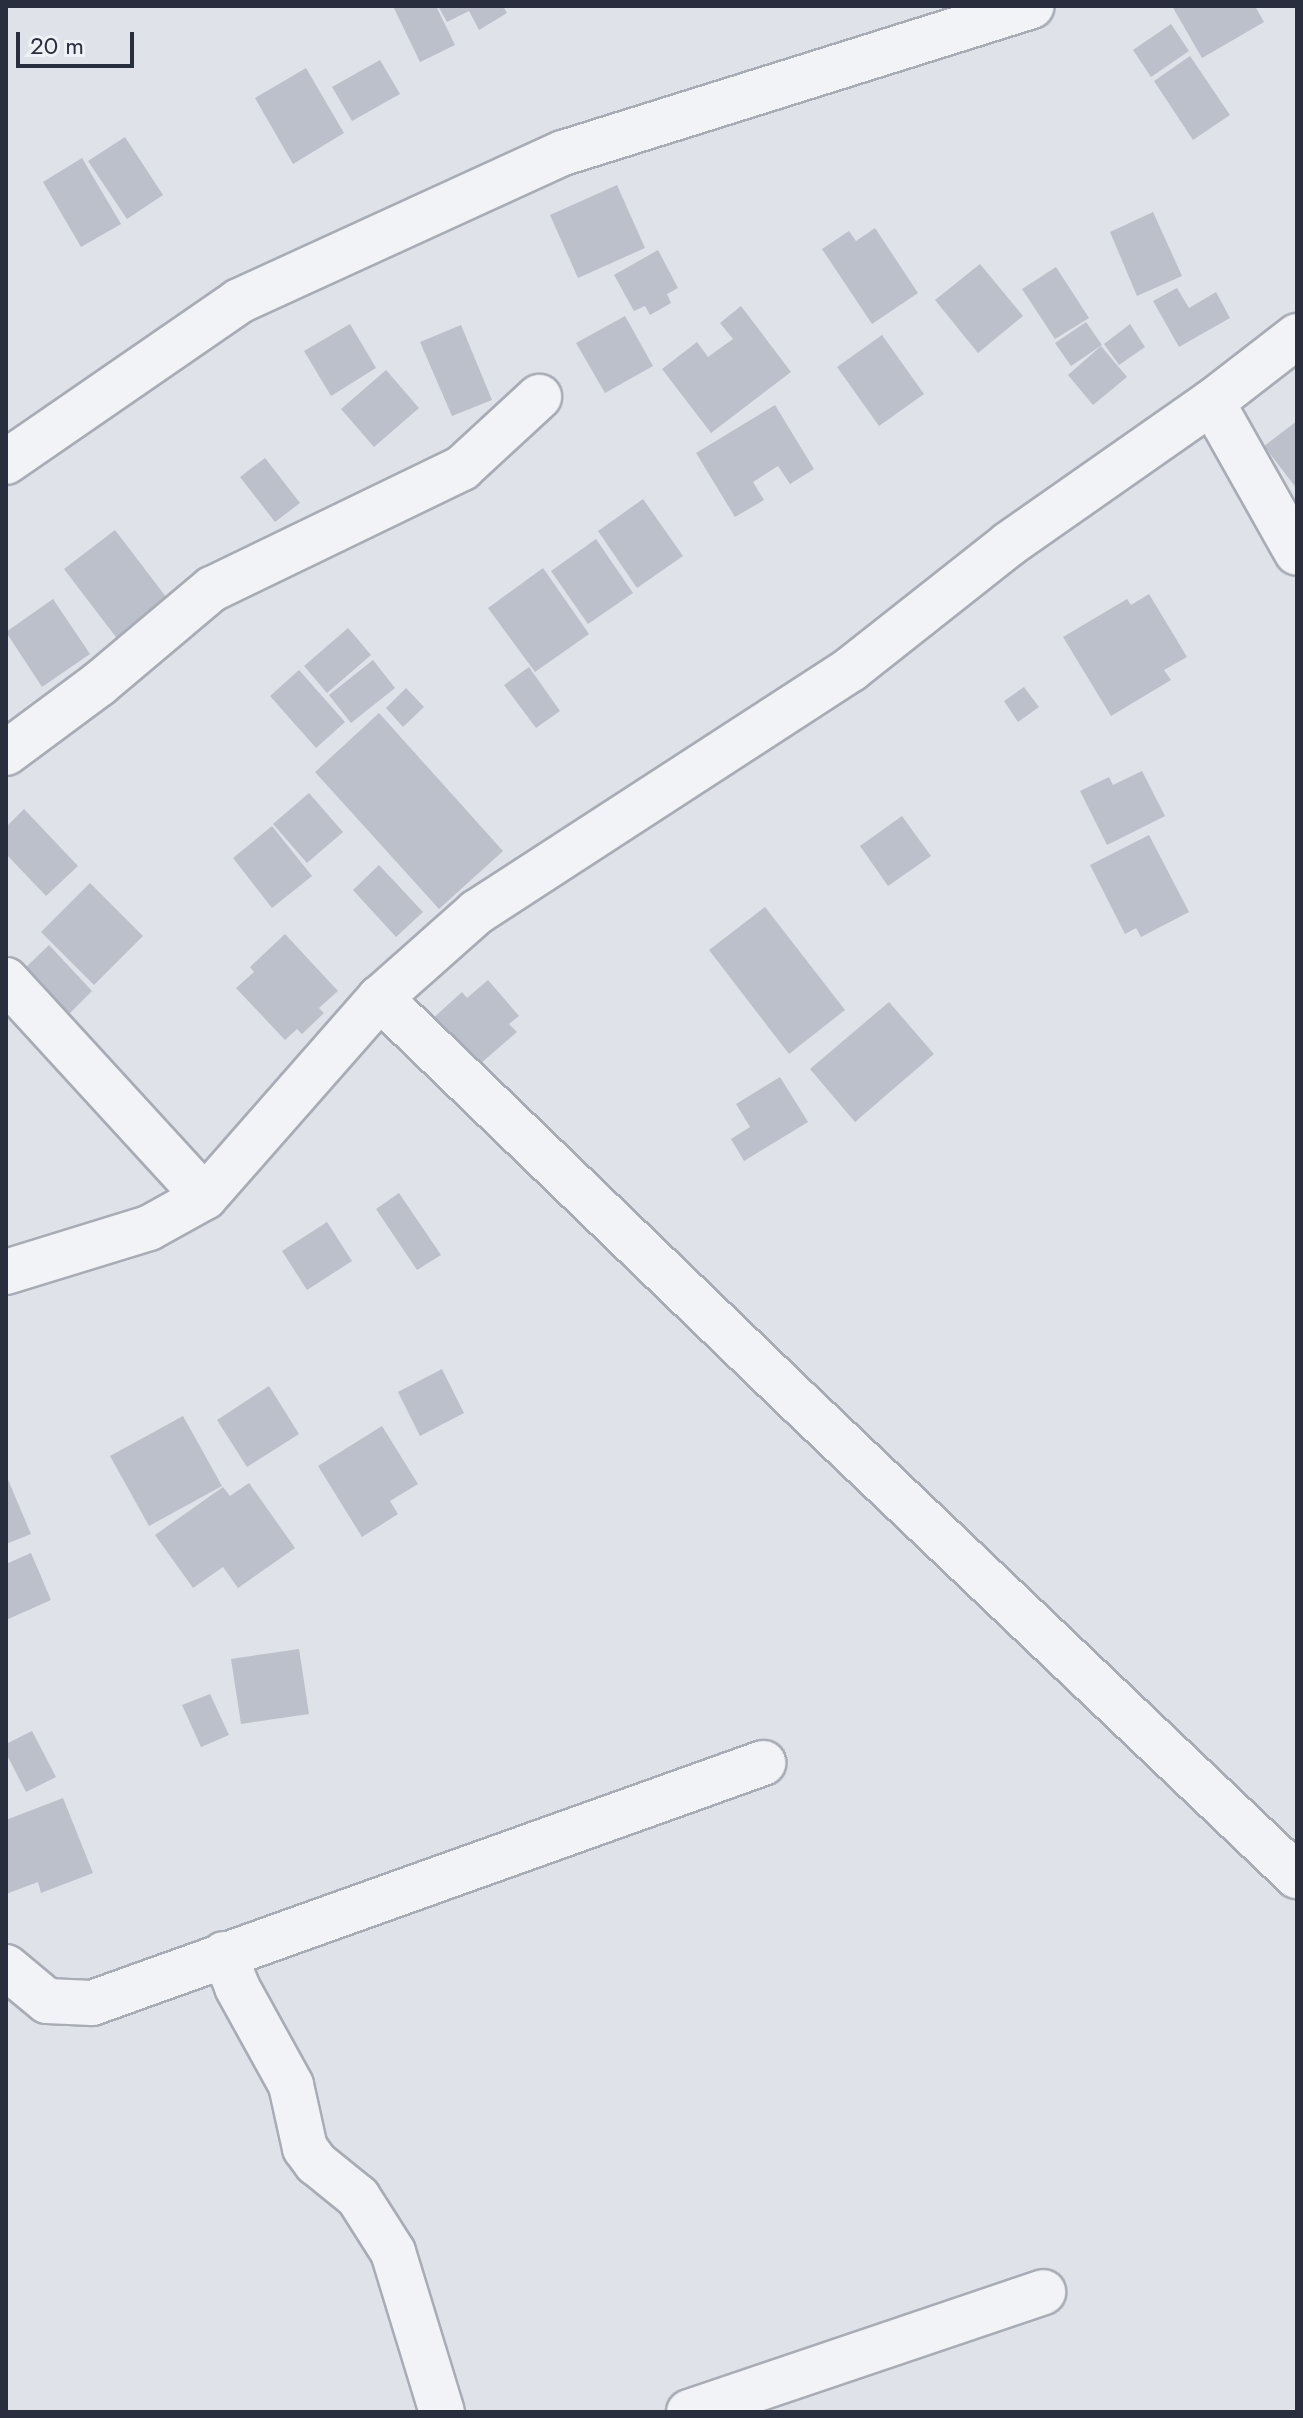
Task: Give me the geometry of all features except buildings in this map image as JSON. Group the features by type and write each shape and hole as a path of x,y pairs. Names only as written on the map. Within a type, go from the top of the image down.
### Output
{"street":[{"path":"6,462 239,301 443,206 563,153 1011,10"},
{"path":"6,1272 149,1228 205,1197 380,998 477,912 851,669 1009,544 1212,402 1297,336"},
{"path":"6,753 99,684 212,589 462,468 539,397"},
{"path":"1212,402 1297,553"},
{"path":"6,980 205,1197"},
{"path":"380,998 1297,1876"},
{"path":"6,1967 47,2001 92,2003 763,1763"},
{"path":"224,1954 237,1987 291,2085 305,2148 316,2163 358,2197 393,2252 442,2412"},
{"path":"689,2412 1043,2292"}]}
